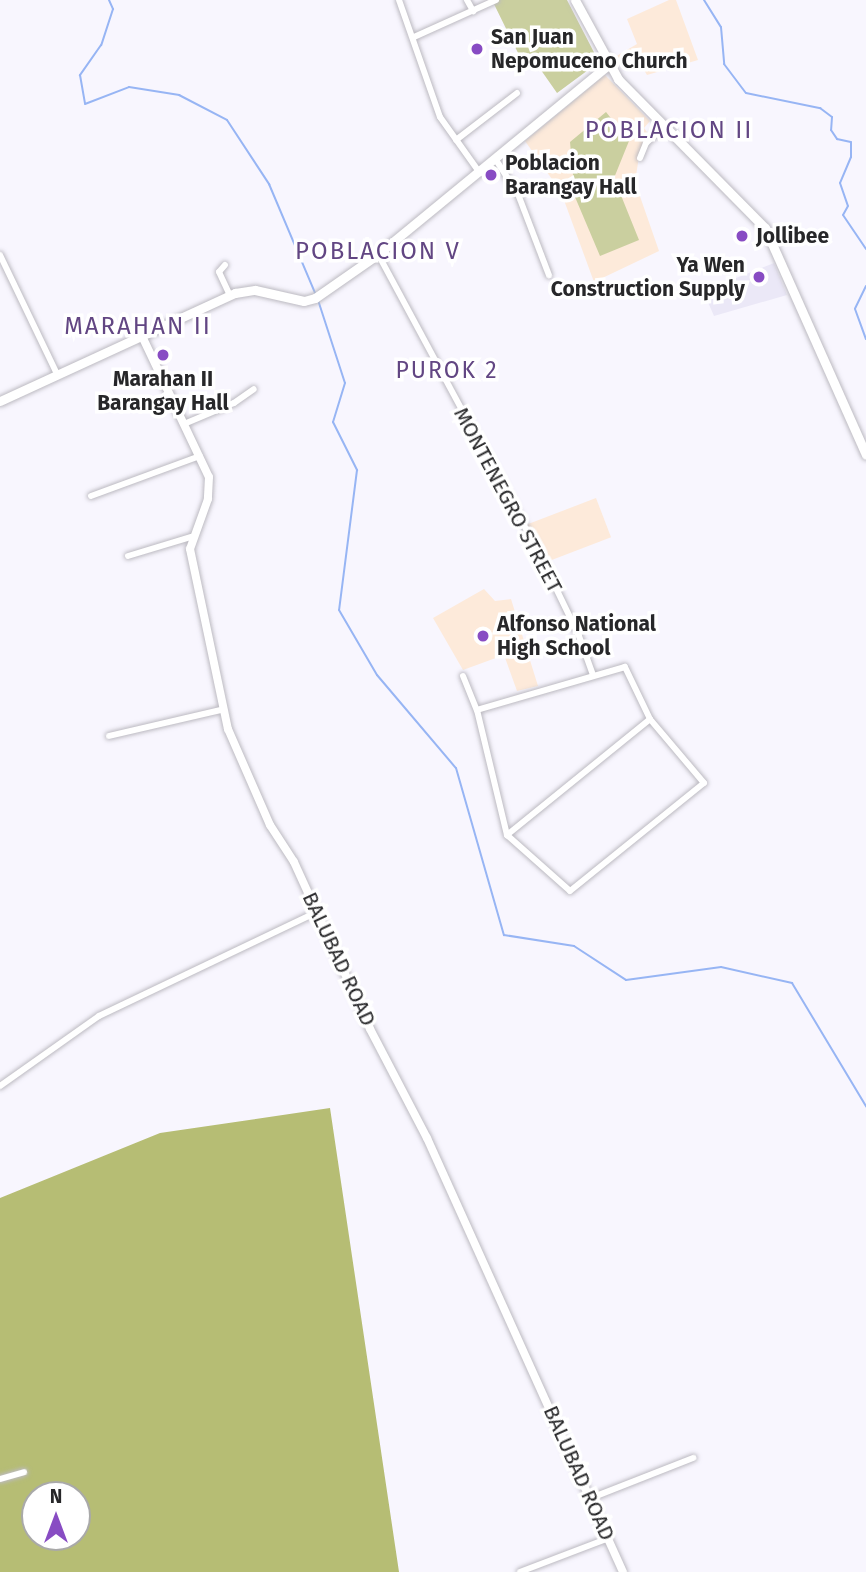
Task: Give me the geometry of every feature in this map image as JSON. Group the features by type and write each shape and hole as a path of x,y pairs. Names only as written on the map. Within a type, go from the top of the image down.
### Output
{"main road":[{"path":"575,0 607,66 765,228 866,455"},
{"path":"0,401 141,334 230,296 255,290 304,301 315,298 378,254 480,173 607,66"}],"street":[{"path":"399,0 414,37 430,95 456,140 480,173"},
{"path":"467,0 473,11"},
{"path":"414,37 496,0"},
{"path":"456,140 517,93"},
{"path":"640,158 646,143 664,127"},
{"path":"496,160 518,194 549,275"},
{"name":"MONTENEGRO STREET","path":"378,254 579,636 593,675"},
{"path":"0,255 57,374"},
{"path":"225,265 219,271 230,296"},
{"name":"BALUBAD ROAD","path":"141,334 200,456 210,488 191,537 191,564 221,710 270,825 294,862 428,1138 623,1572"},
{"path":"184,424 234,403 254,389"},
{"path":"91,496 200,456"},
{"path":"128,556 191,537"},
{"path":"463,677 477,710 506,835 570,891 704,783 650,719 629,670 620,667 477,710"},
{"path":"109,736 221,710"},
{"path":"506,835 650,719"},
{"path":"0,1086 99,1016 317,912"},
{"path":"591,1498 693,1458"},
{"path":"0,1479 24,1472"},
{"path":"520,1572 609,1538"}],"shaded area":[{"path":"669,0 676,0 698,60 647,75 635,55 610,67 608,61 637,44 627,19"},
{"path":"605,75 650,121 644,128 650,136 640,150 635,182 659,251 594,282 561,192 525,141"},
{"name":"Ya Wen Construction Supply","path":"774,263 787,295 714,316 703,291"},
{"name":"Alfonso National High School","path":"596,498 611,537 542,564 527,525"},
{"name":"Alfonso National High School","path":"484,589 495,601 511,599 538,686 517,691 504,655 463,670 433,618"}],"green space":[{"path":"567,0 599,62 557,93 529,53 520,57 493,2"},
{"path":"606,112 629,141 614,178 639,240 600,256 575,197 570,142"},
{"path":"330,1108 399,1572 0,1572 0,1198 160,1133"}],"waterway":[{"path":"109,0 113,9 101,45 80,75 85,104 129,87 179,95 227,120 269,184 316,295"},
{"path":"704,0 721,27 724,64 746,93 820,108 832,117 831,130 837,139 851,142 851,157 840,183 848,206 843,215 866,249"},
{"path":"866,286 855,309 866,339"},
{"path":"318,300 345,383 333,422 357,470 339,610 377,675 456,768 504,935 574,946 626,980 721,967 792,983 866,1106"}],"place":[{"name":"San Juan Nepomuceno Church","path":"477,49"},
{"name":"Poblacion Barangay Hall","path":"491,175"},
{"name":"Jollibee","path":"742,236"},
{"name":"Ya Wen Construction Supply","path":"759,277"},
{"name":"Marahan II Barangay Hall","path":"163,355"},
{"name":"Alfonso National High School","path":"483,636"}],"district":[{"name":"POBLACION II","path":"669,131"},
{"name":"POBLACION V","path":"378,252"},
{"name":"MARAHAN II","path":"138,327"},
{"name":"PUROK 2","path":"447,370"}]}
